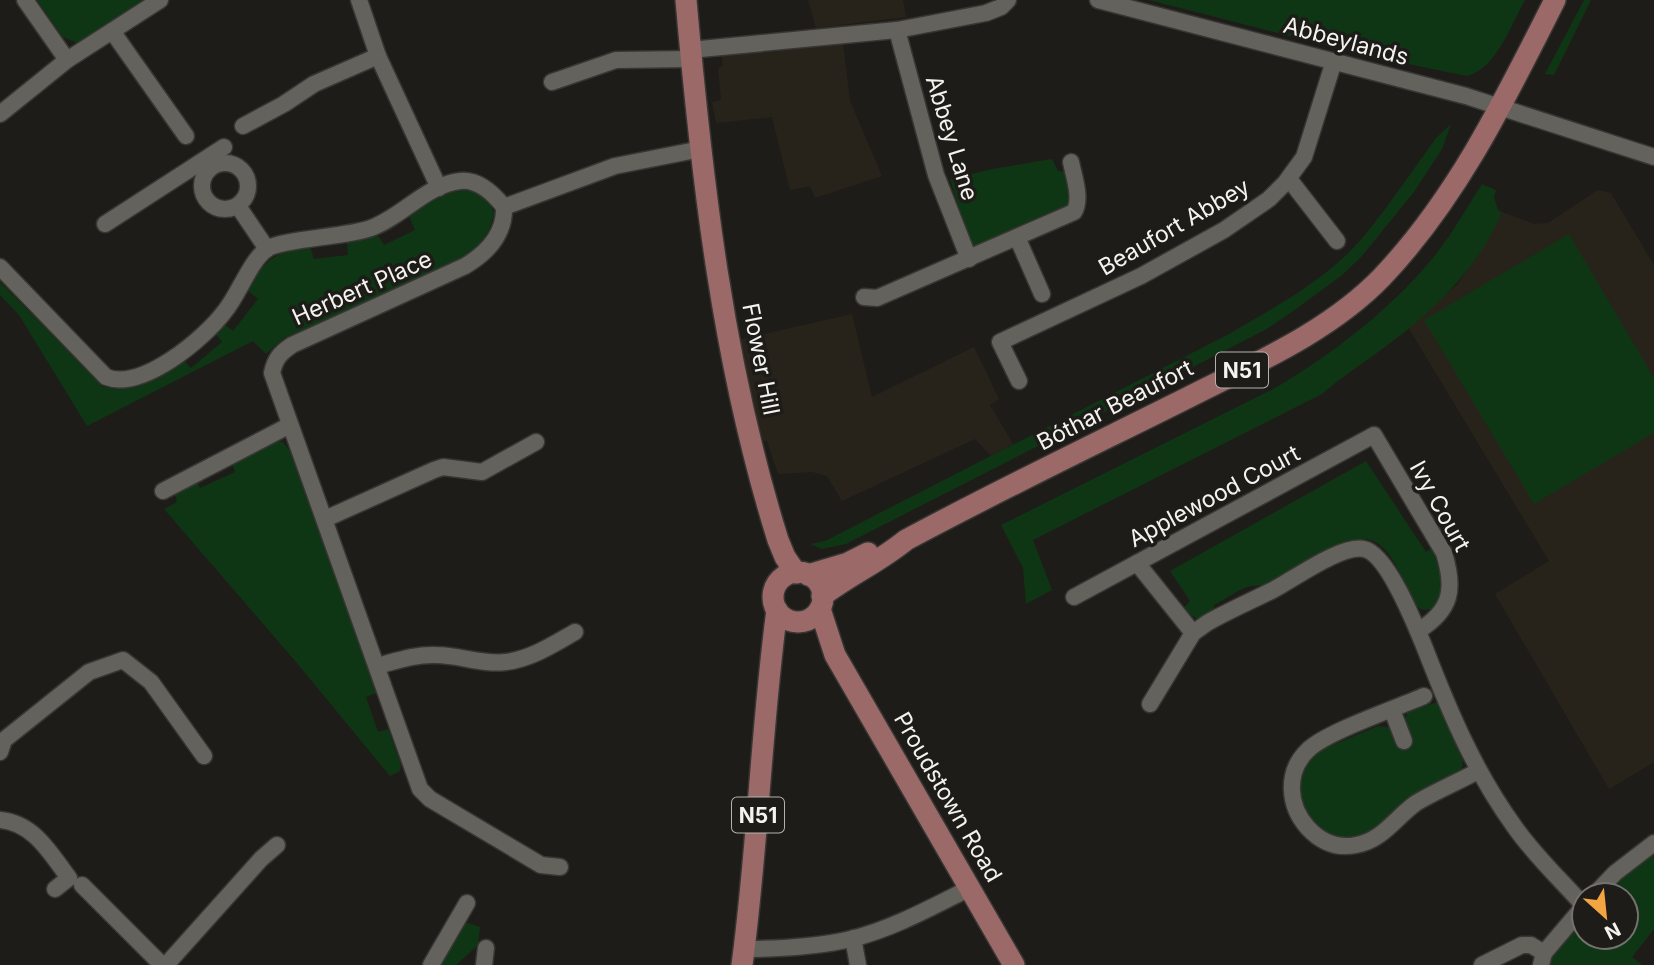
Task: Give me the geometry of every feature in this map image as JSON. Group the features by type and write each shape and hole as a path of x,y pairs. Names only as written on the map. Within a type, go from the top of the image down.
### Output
{"main road":[{"name":"Flower Hill","path":"686,0 715,262 744,415 778,540 785,557 802,574"},
{"name":"Bóthar Beaufort","path":"802,574 830,569 873,550 906,540 1277,352 1340,312 1380,279 1411,244 1449,193 1501,106 1555,0"},
{"name":"Bóthar Beaufort","path":"811,612 841,582 879,561 906,540"},
{"name":"N51","path":"743,957 762,771 769,665 777,610 773,594 777,584 785,576 802,574"},
{"path":"777,610 787,620 811,612 818,583 802,574"},
{"name":"N51","path":"769,665 811,612"},
{"name":"Proudstown Road","path":"811,612 819,642 835,655 1014,965"}],"street":[{"path":"25,0 67,60"},
{"path":"0,114 67,60 160,0"},
{"path":"359,0 378,56 439,188"},
{"path":"552,82 616,60 691,55 897,30 986,13 1001,7 1007,0"},
{"name":"Abbeylands","path":"1098,0 1501,106 1654,157"},
{"name":"Abbey Lane","path":"897,30 936,175 969,259"},
{"path":"112,31 186,136"},
{"path":"243,126 314,84 378,56"},
{"name":"Beaufort Abbey","path":"1019,381 1000,342 1113,291 1224,230 1269,199 1289,179 1304,157 1334,61"},
{"path":"105,224 209,163 224,147"},
{"path":"0,267 106,377 115,380 129,379 148,373 202,335 225,312 253,266 267,249 280,244 343,236 371,228 397,216 439,188 462,181 486,189 504,206 614,166 701,149"},
{"path":"864,297 877,298 1074,212 1077,198 1071,162"},
{"path":"209,163 231,163 246,174 248,193 237,206 221,209 206,199 202,187 209,163"},
{"path":"1289,179 1337,241"},
{"path":"237,206 267,249"},
{"name":"Herbert Place","path":"504,206 500,232 482,256 465,267 292,345 281,352 272,373 420,789 430,799 541,865 560,867"},
{"path":"1017,237 1042,295"},
{"path":"163,491 290,425"},
{"name":"Applewood Court","path":"1074,597 1374,435"},
{"name":"Ivy Court","path":"1374,435 1444,552 1449,569 1452,583 1444,605 1430,623 1418,631"},
{"path":"325,519 443,467 482,472 536,442"},
{"path":"1150,704 1193,633 1227,611 1330,558 1352,549 1373,553 1393,580 1418,631 1456,725 1478,771 1516,829 1570,890"},
{"path":"1137,563 1193,633"},
{"path":"377,666 412,657 434,655 491,663 509,662 531,655 575,632"},
{"path":"0,752 4,740 89,672 123,660 151,682 204,755"},
{"path":"1424,696 1309,749 1301,759 1292,783 1292,798 1297,812 1316,836 1329,844 1345,847 1359,845 1377,838 1427,796 1478,771"},
{"path":"1392,710 1405,741"},
{"path":"0,820 12,821 35,833 69,877 55,889"},
{"path":"1607,881 1654,843"},
{"path":"82,885 164,965 276,845"},
{"path":"743,957 853,938 903,919 970,888"},
{"path":"431,965 467,903"},
{"path":"1482,965 1522,945 1531,944 1543,959 1570,924"},
{"path":"853,938 858,965"}],"shaded area":[{"path":"808,0 903,0 906,17 816,28"},
{"path":"843,42 850,101 882,176 815,198 810,186 790,190 772,117 716,123 712,102 721,100 718,68 723,66 721,51"},
{"path":"1598,190 1611,193 1654,265 1654,762 1609,789 1495,594 1549,561 1408,327 1458,284 1502,212 1534,224 1548,223"},
{"path":"852,314 872,397 974,347 999,399 990,405 1013,444 991,456 975,439 842,501 827,476 812,472 778,474 767,441 758,441 738,340"}],"green space":[{"path":"37,0 148,0 86,41 77,43 63,37"},
{"path":"1149,0 1525,0 1494,55 1477,72 1467,76 1364,55"},
{"path":"1584,0 1591,0 1554,75 1545,74"},
{"path":"1451,124 1442,149 1414,192 1362,256 1341,276 1265,330 846,544 822,549 810,544 825,541 1229,334 1300,291 1334,266 1363,237 1436,138"},
{"path":"1052,159 1058,171 1067,172 1072,201 1068,206 992,241 974,246 970,243 950,179"},
{"path":"1482,184 1496,190 1494,197 1498,210 1502,212 1479,254 1431,309 1322,394 1033,540 1052,590 1026,604 1023,568 1001,525 1275,388 1317,361 1379,314 1415,278 1446,241"},
{"path":"466,189 484,195 494,214 481,243 470,254 284,338 266,354 253,341 87,426 19,315 0,295 0,282 103,387 136,384 183,359 191,368 222,342 215,333 224,324 233,331 258,299 247,290 266,264 279,254 310,247 314,259 348,255 347,243 378,236 384,245 415,230 409,216 415,211 443,196"},
{"path":"1569,234 1654,378 1654,433 1534,504 1424,320"},
{"path":"277,441 283,442 290,451 377,693 366,697 378,732 388,729 401,765 400,771 390,776 164,509 177,502 174,491 196,480 200,488 235,472 231,461"},
{"path":"1366,461 1426,552 1434,547 1446,582 1437,607 1421,609 1388,554 1371,540 1361,539 1336,547 1274,582 1247,587 1214,605 1214,612 1197,619 1183,609 1190,601 1170,571"},
{"path":"1438,702 1463,761 1462,769 1452,778 1365,836 1347,841 1328,834 1304,811 1298,778 1321,750 1378,726 1388,727 1399,745 1408,712"},
{"path":"1654,852 1654,929 1640,947 1640,881 1620,881"},
{"path":"465,922 480,927 478,945 456,965 439,965"},
{"path":"1570,935 1570,951 1637,951 1632,957 1642,965 1549,965 1552,954"}]}
